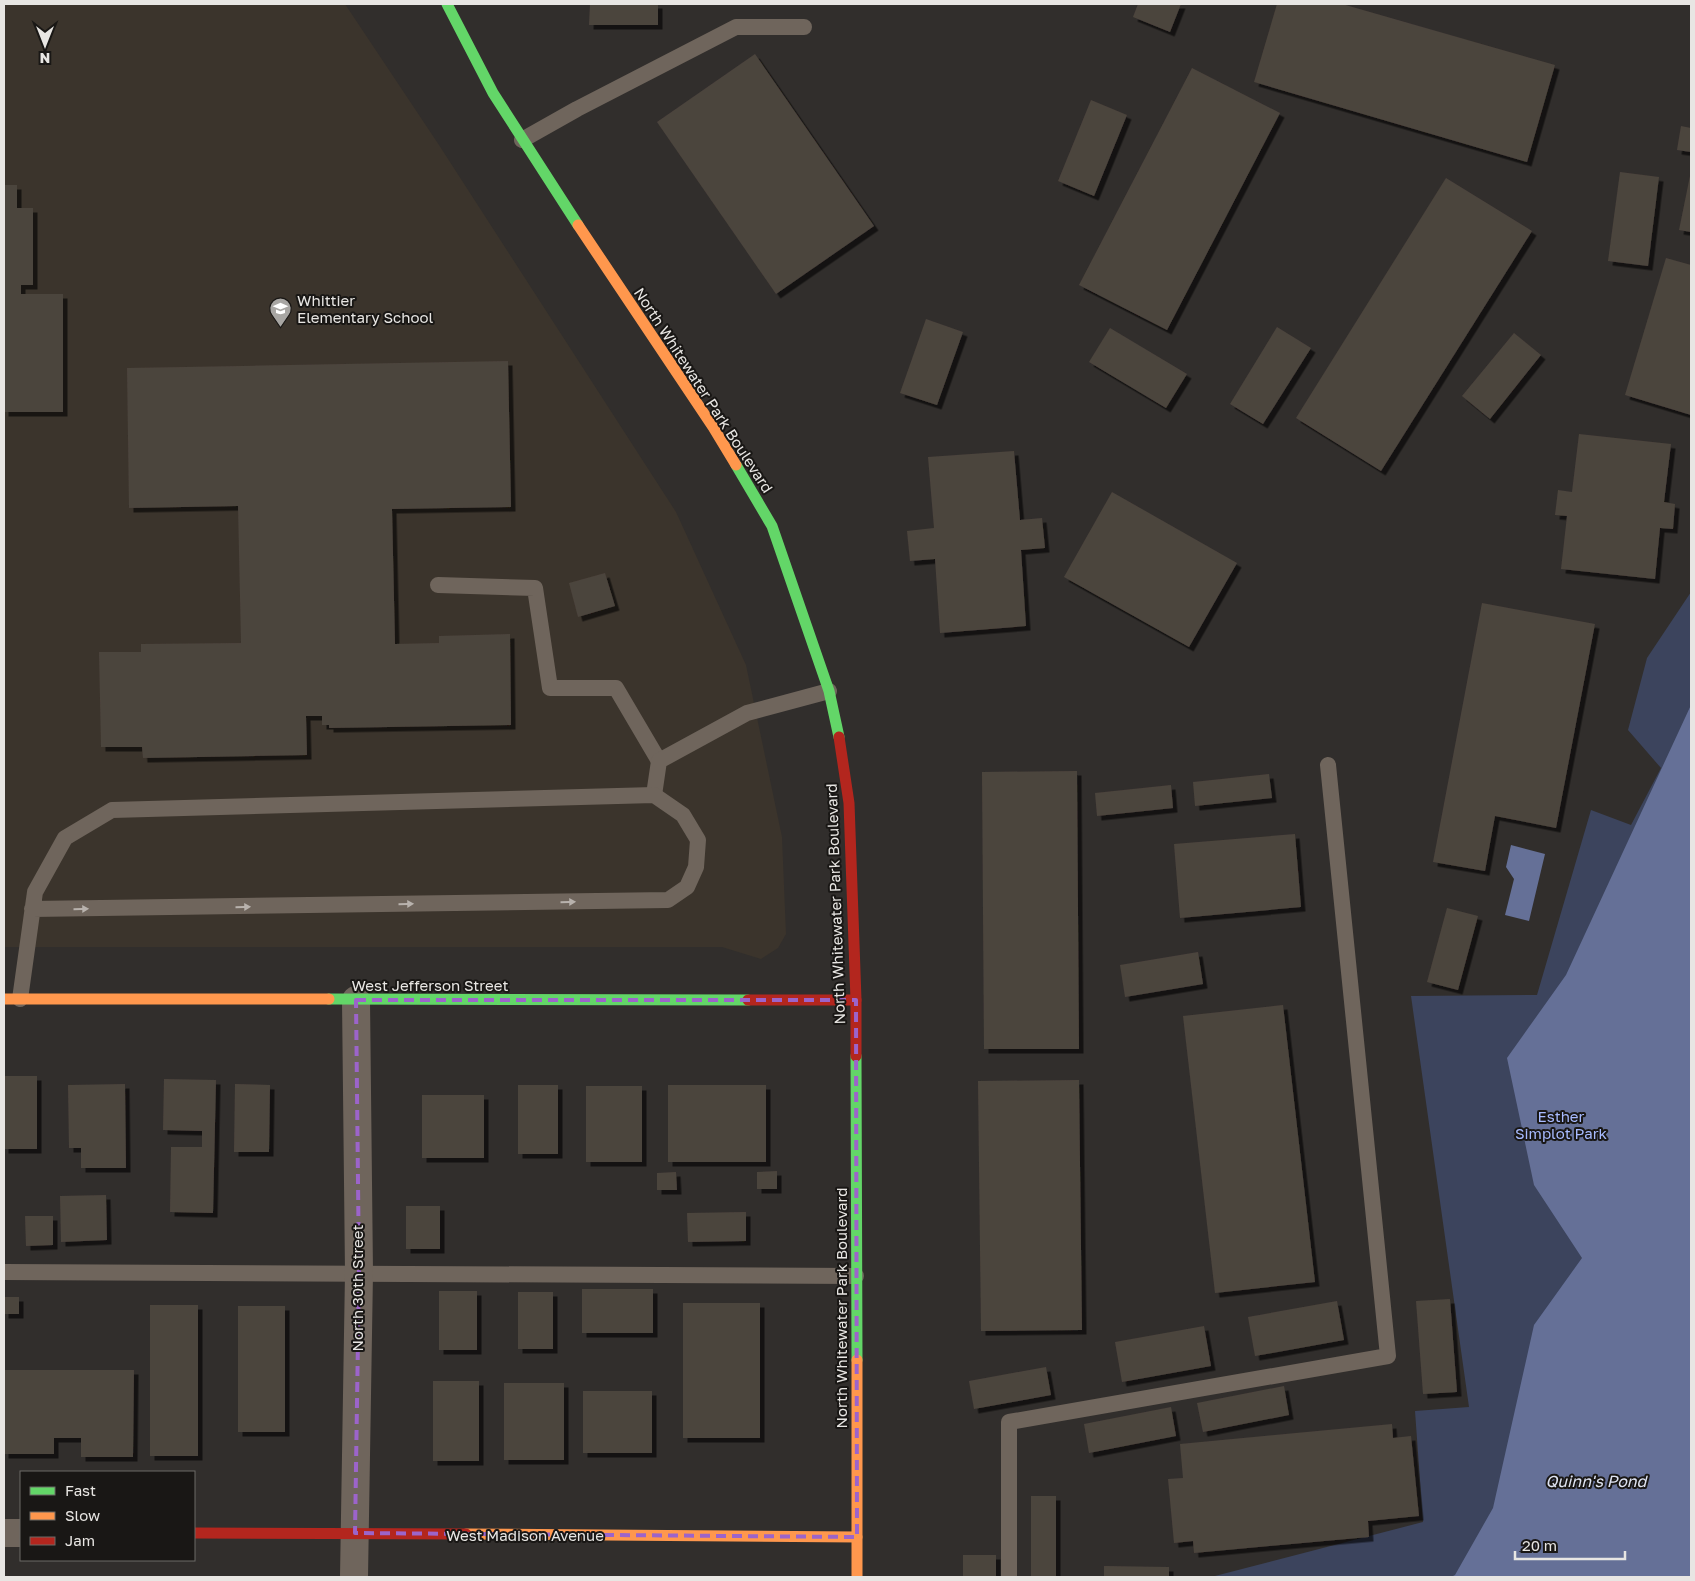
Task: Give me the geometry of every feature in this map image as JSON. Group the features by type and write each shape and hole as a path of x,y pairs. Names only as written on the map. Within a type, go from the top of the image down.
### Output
{"street":[{"name":"North Whitewater Park Boulevard","path":"447,4 493,93 522,140 713,427 772,526 829,691 836,719 849,803 856,1000 857,1577"},
{"name":"West Jefferson Street","path":"12,999 856,1000"},
{"name":"North 30th Street","path":"354,1577 359,1273 356,1000"},
{"path":"4,1533 20,1533"},
{"name":"West Madison Avenue","path":"195,1533 857,1537"}],"lane":[{"path":"522,140 577,109 736,27 804,27"},
{"path":"438,585 535,588 550,688 616,688 660,762 654,795"},
{"path":"660,762 747,713 829,691"},
{"path":"1009,1577 1009,1422 1388,1356 1328,764"},
{"path":"12,999 35,892 64,838 112,810 654,795 683,815 698,840 696,866 686,887 668,900 32,909"},
{"path":"4,1272 856,1276"}],"highlighted area":[{"path":"356,1000 856,1000 857,1537 355,1533 359,1273"}],"shaded area":[{"name":"Whittier Elementary School","path":"4,4 345,4 439,145 676,512 746,665 782,837 786,934 778,948 761,959 722,947 4,947"}],"green space":[{"name":"Quinn's Pond","path":"1691,592 1691,1577 1211,1577 1423,1522 1415,1411 1469,1407 1411,996 1537,995 1591,810 1631,825 1661,768 1628,730 1647,658"}],"water":[{"name":"Quinn's Pond","path":"1691,705 1691,1577 1451,1577 1455,1575 1493,1508 1534,1325 1582,1258 1534,1185 1507,1058 1566,975"},
{"path":"1511,845 1545,854 1529,921 1505,915 1514,879 1506,867"}],"building":[{"path":"590,4 658,4 658,25 589,25"},
{"path":"1138,4 1181,4 1170,32 1133,17"},
{"path":"1277,4 1342,4 1555,65 1527,162 1254,82"},
{"path":"755,54 874,226 776,294 657,122"},
{"path":"1192,68 1280,113 1167,330 1079,285"},
{"path":"1091,100 1127,115 1094,196 1058,181"},
{"path":"1681,126 1691,128 1691,152 1677,150"},
{"path":"1620,172 1659,177 1648,266 1608,261"},
{"path":"1691,176 1691,232 1679,230"},
{"path":"1446,178 1532,231 1381,471 1296,418"},
{"path":"4,185 17,185 17,208 33,208 33,285 21,285 21,294 63,294 63,412 4,412"},
{"path":"1666,258 1691,265 1691,415 1625,395"},
{"path":"926,319 963,332 937,405 900,393"},
{"path":"1277,327 1311,348 1263,424 1230,404"},
{"path":"1110,328 1187,374 1166,408 1089,362"},
{"path":"1514,333 1541,355 1490,419 1462,396"},
{"path":"508,361 511,507 392,509 395,644 439,643 439,636 510,634 511,725 329,728 329,725 322,725 322,716 306,716 307,755 143,758 142,747 101,747 99,652 141,652 141,644 241,643 238,506 129,508 127,368"},
{"path":"1579,434 1671,444 1664,502 1675,504 1673,529 1660,528 1655,579 1561,569 1567,516 1555,515 1558,490 1572,492"},
{"path":"1014,451 1020,520 1042,518 1045,548 1021,550 1026,626 940,633 935,559 910,561 907,531 934,528 928,457"},
{"path":"1112,492 1237,563 1189,647 1064,577"},
{"path":"605,573 615,606 578,617 569,583"},
{"path":"1482,603 1595,624 1556,828 1495,816 1485,871 1433,862"},
{"path":"1077,771 1079,1049 984,1049 982,772"},
{"path":"1269,774 1272,798 1195,806 1193,782"},
{"path":"1171,785 1173,808 1097,816 1095,793"},
{"path":"1295,834 1301,907 1180,918 1174,844"},
{"path":"1447,908 1478,916 1458,990 1427,982"},
{"path":"1198,952 1203,984 1125,997 1120,965"},
{"path":"1283,1005 1315,1282 1215,1293 1183,1016"},
{"path":"4,1076 37,1076 37,1149 4,1149"},
{"path":"164,1079 216,1080 213,1213 170,1212 171,1147 202,1147 202,1131 163,1130"},
{"path":"1079,1080 1082,1330 981,1331 978,1081"},
{"path":"125,1084 126,1168 81,1168 81,1148 69,1148 68,1085"},
{"path":"235,1084 270,1085 269,1152 234,1152"},
{"path":"518,1085 558,1085 558,1154 518,1154"},
{"path":"668,1085 766,1085 766,1162 668,1162"},
{"path":"586,1086 642,1086 642,1162 586,1162"},
{"path":"422,1095 484,1095 484,1158 422,1158"},
{"path":"777,1171 777,1189 757,1189 757,1172"},
{"path":"676,1172 677,1190 657,1190 657,1173"},
{"path":"106,1195 107,1240 61,1242 60,1196"},
{"path":"406,1206 440,1206 440,1249 406,1249"},
{"path":"746,1212 746,1241 688,1242 687,1213"},
{"path":"25,1216 53,1216 53,1245 26,1246"},
{"path":"582,1289 653,1289 653,1333 582,1333"},
{"path":"439,1291 477,1291 477,1350 439,1350"},
{"path":"518,1292 553,1292 553,1349 518,1349"},
{"path":"4,1297 19,1297 19,1314 4,1314"},
{"path":"1450,1299 1457,1392 1423,1394 1416,1301"},
{"path":"1337,1301 1344,1340 1255,1356 1248,1317"},
{"path":"683,1303 760,1303 760,1438 683,1438"},
{"path":"150,1305 198,1305 198,1456 150,1456"},
{"path":"238,1306 285,1306 285,1432 238,1432"},
{"path":"1204,1326 1211,1366 1122,1382 1115,1342"},
{"path":"1046,1367 1051,1395 974,1409 969,1381"},
{"path":"4,1370 134,1370 133,1457 81,1457 81,1438 54,1438 54,1454 4,1454"},
{"path":"433,1381 479,1381 479,1461 433,1461"},
{"path":"504,1383 564,1383 564,1460 504,1460"},
{"path":"1284,1386 1289,1415 1203,1432 1197,1403"},
{"path":"583,1391 652,1391 652,1453 583,1453"},
{"path":"1171,1407 1176,1436 1089,1453 1084,1424"},
{"path":"1392,1424 1393,1438 1411,1436 1419,1516 1368,1521 1369,1537 1194,1553 1193,1541 1174,1543 1168,1479 1183,1478 1180,1444"},
{"path":"1031,1496 1056,1496 1056,1576 1031,1576"},
{"path":"963,1555 996,1555 996,1577 963,1577"},
{"path":"1104,1566 1169,1567 1169,1577 1104,1577"}],"traffic: fast":[{"path":"447,4 493,93 578,225"},
{"path":"736,465 772,526 829,691 839,737"},
{"path":"329,999 748,1000"},
{"path":"856,1056 857,1360"}],"traffic: slow":[{"path":"578,225 713,427 736,465"},
{"path":"4,999 329,999"},
{"path":"857,1360 857,1577"},
{"path":"466,1534 857,1537"}],"traffic: jam":[{"path":"839,737 849,803 856,1000 856,1056"},
{"path":"748,1000 856,1000"},
{"path":"195,1533 466,1534"}],"place":[{"name":"Whittier Elementary School","path":"281,328"}],"park label":[{"name":"Esther Simplot Park","path":"1561,1124"}]}
